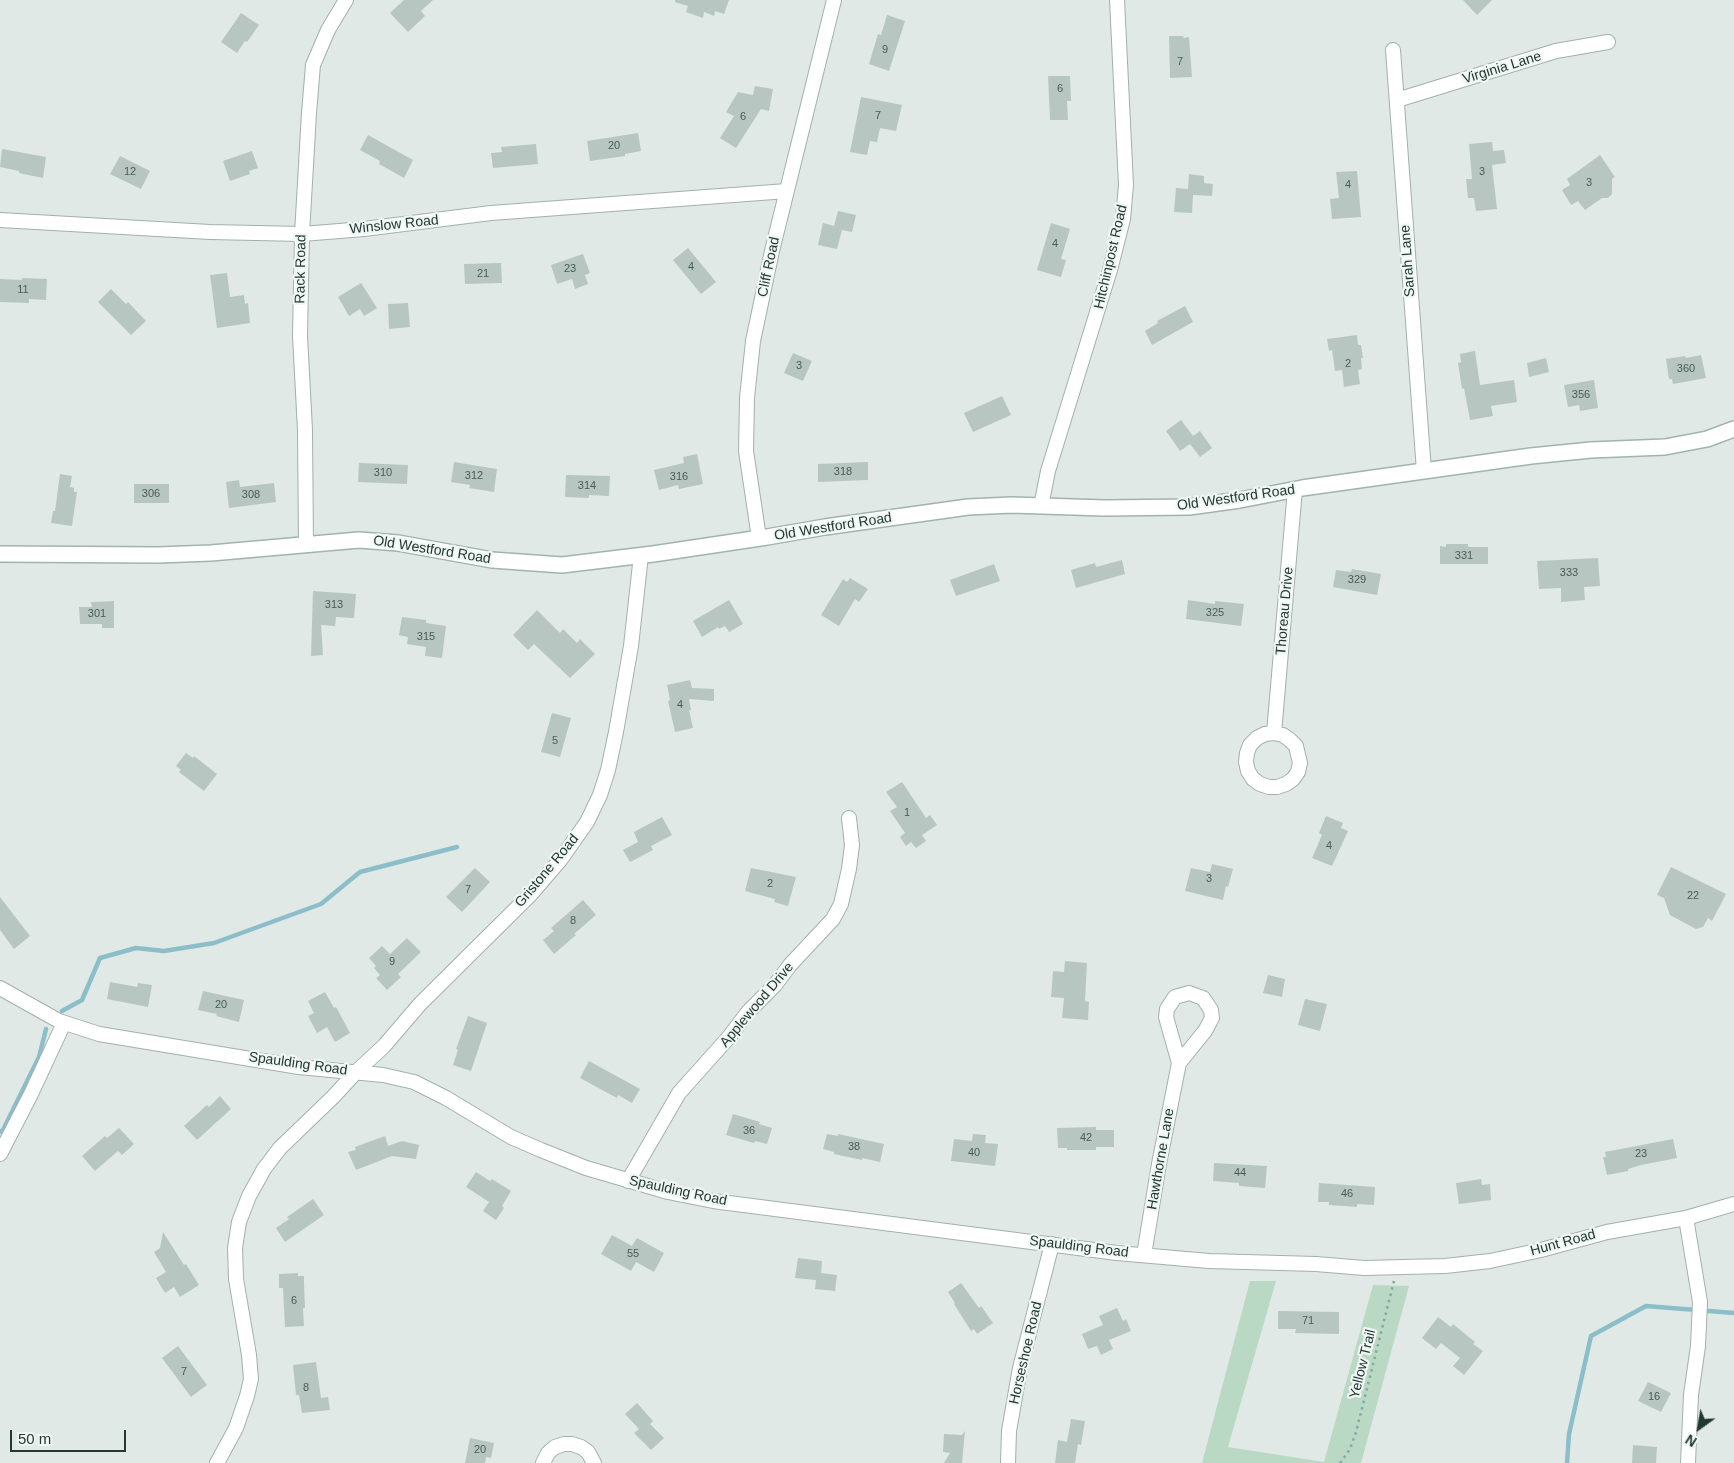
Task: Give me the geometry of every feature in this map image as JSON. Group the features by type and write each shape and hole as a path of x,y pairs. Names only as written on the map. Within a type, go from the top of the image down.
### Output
{"main road":[{"name":"Old Westford Road","path":"0,554 176,554 359,540 398,543 492,560 562,564 641,556 968,506 1189,507 1295,489 1531,456 1591,450 1665,447 1707,439 1734,429"}],"street":[{"name":"Rack Road","path":"306,545 305,430 300,336 302,234 308,113 313,65 328,30 346,0"},
{"name":"Cliff Road","path":"759,538 746,451 747,398 753,341 772,251 834,0"},
{"name":"Hitchinpost Road","path":"1040,506 1048,471 1110,270 1123,220 1126,185 1117,0"},
{"name":"Virginia Lane","path":"1396,100 1556,50 1608,42"},
{"name":"Sarah Lane","path":"1393,50 1424,471"},
{"name":"Winslow Road","path":"0,220 210,232 302,234 364,229 491,213 787,191"},
{"name":"Thoreau Drive","path":"1274,733 1295,489"},
{"name":"Gristone Road","path":"217,1463 236,1428 251,1379 249,1355 236,1279 235,1248 239,1222 249,1196 264,1169 280,1148 384,1046 420,1004 531,894 561,859 587,822 600,795 614,741 632,646 641,556"},
{"name":"Applewood Drive","path":"628,1181 679,1093 729,1038 748,1012 775,985 790,965 832,919 841,904 850,869 852,845 849,818"},
{"name":"Spaulding Road","path":"0,988 64,1023 108,1035 299,1067 383,1075 414,1082 446,1098 511,1137 586,1168 668,1192 714,1201 1144,1255 1209,1261 1394,1268"},
{"name":"Hawthorne Lane","path":"1144,1255 1159,1164 1179,1063 1166,1017 1167,1009 1175,997 1189,992 1203,998 1211,1010 1212,1018 1205,1031 1179,1063"},
{"path":"0,1154 31,1094 64,1023"},
{"name":"Hunt Road","path":"1394,1268 1445,1266 1490,1261 1541,1250 1607,1232 1686,1218 1734,1204"},
{"path":"1686,1218 1700,1302 1698,1346 1691,1395 1688,1463"},
{"name":"Horseshoe Road","path":"1008,1463 1010,1431 1020,1368 1052,1244"},
{"path":"543,1463 548,1453 555,1447 572,1444 588,1452 594,1463"}],"path":[{"name":"Yellow Trail","path":"1340,1463 1350,1449 1356,1432 1394,1268"}],"green space":[{"path":"1250,1281 1276,1281 1228,1447 1324,1462 1373,1285 1409,1286 1361,1463 1202,1463"}],"building":[{"path":"404,0 433,0 421,11 425,16 408,32 390,13"},
{"path":"675,0 729,0 724,14 715,11 714,16 704,12 703,18 686,12 688,6 675,2"},
{"path":"1463,0 1492,0 1477,15"},
{"path":"241,13 259,25 237,53 221,42"},
{"path":"887,15 905,21 889,71 869,64 878,34 881,35"},
{"path":"1169,36 1189,37 1192,77 1170,78"},
{"path":"1048,76 1070,76 1071,101 1067,101 1068,120 1050,120"},
{"path":"755,86 773,89 769,111 761,109 736,148 720,138 734,116 726,112 738,92 753,95"},
{"path":"861,97 902,105 896,131 880,128 877,142 870,141 867,155 850,152"},
{"path":"638,133 641,151 625,154 625,156 590,161 587,141"},
{"path":"368,135 413,160 404,178 379,164 380,161 360,150"},
{"path":"1492,142 1493,151 1504,150 1506,163 1492,165 1497,209 1476,211 1474,198 1468,198 1466,179 1472,179 1469,144"},
{"path":"536,144 538,164 493,168 491,153 502,152 501,147"},
{"path":"2,149 46,157 43,178 0,167"},
{"path":"252,151 258,168 249,171 250,174 230,181 223,161"},
{"path":"1600,155 1615,177 1612,179 1612,194 1608,198 1602,198 1585,210 1578,201 1571,205 1562,190 1570,185 1567,179"},
{"path":"120,156 150,171 141,189 110,174"},
{"path":"1357,171 1361,217 1332,219 1330,199 1339,198 1336,172"},
{"path":"1189,174 1204,176 1204,183 1213,184 1212,196 1193,195 1192,213 1174,212 1176,188 1188,189"},
{"path":"838,211 856,215 852,232 842,230 837,249 818,245 823,223 834,226"},
{"path":"1051,223 1070,229 1061,259 1066,260 1061,277 1037,270"},
{"path":"688,248 716,282 701,294 673,260"},
{"path":"583,254 590,273 585,275 588,284 575,289 572,279 557,284 551,265"},
{"path":"501,263 502,283 465,284 464,264"},
{"path":"227,273 230,297 244,295 245,304 248,303 250,323 217,328 210,275"},
{"path":"22,278 47,279 46,300 29,299 29,303 0,302 0,279 22,280"},
{"path":"361,283 377,308 364,316 360,309 349,316 338,297"},
{"path":"111,289 126,304 128,302 146,321 131,335 98,302"},
{"path":"408,303 410,327 389,329 388,304"},
{"path":"1185,306 1193,322 1152,345 1145,331 1158,323 1157,321"},
{"path":"1357,335 1358,345 1361,345 1363,358 1361,358 1362,369 1358,370 1360,384 1344,387 1342,370 1335,371 1332,350 1329,351 1327,339"},
{"path":"1475,351 1480,385 1514,380 1517,402 1491,406 1493,416 1470,420 1458,363 1461,362 1460,354"},
{"path":"793,353 812,361 803,381 784,373"},
{"path":"1701,355 1706,378 1673,384 1672,379 1669,379 1666,359"},
{"path":"1546,358 1549,372 1529,377 1527,363"},
{"path":"1594,380 1598,408 1580,411 1579,405 1568,407 1564,385"},
{"path":"1002,396 1011,415 973,432 964,413"},
{"path":"1181,420 1193,436 1200,431 1212,448 1200,457 1190,444 1180,451 1166,431"},
{"path":"697,454 703,484 679,489 678,485 659,490 654,470 684,463 683,457"},
{"path":"454,462 497,469 494,492 469,488 470,485 451,482"},
{"path":"868,462 868,480 818,482 818,464"},
{"path":"359,463 408,465 407,484 358,482"},
{"path":"60,474 72,476 70,487 74,488 74,492 77,492 72,526 51,523 53,511 55,511"},
{"path":"566,475 610,476 609,496 589,495 589,498 565,497"},
{"path":"239,480 240,487 274,483 276,502 229,508 226,482"},
{"path":"134,484 169,484 169,503 134,503"},
{"path":"1446,544 1468,544 1468,547 1488,547 1488,564 1440,564 1440,546 1446,547"},
{"path":"1598,558 1600,586 1584,587 1585,600 1561,602 1561,588 1539,589 1537,561"},
{"path":"1122,560 1125,574 1076,588 1071,570 1095,563 1096,567"},
{"path":"994,564 1000,581 956,596 950,580"},
{"path":"1352,569 1381,574 1377,595 1333,587 1336,570 1351,572"},
{"path":"850,578 868,589 859,602 855,599 839,626 821,615 843,579 847,582"},
{"path":"313,591 356,594 354,618 336,617 335,626 321,625 323,655 311,656"},
{"path":"729,600 743,624 729,632 725,626 719,629 718,627 702,637 693,621"},
{"path":"1188,600 1215,604 1215,601 1244,604 1241,626 1186,619"},
{"path":"114,601 114,628 102,628 102,624 80,624 79,607 92,607 91,602"},
{"path":"537,610 560,633 563,629 577,643 580,639 595,654 570,678 534,644 528,650 513,635"},
{"path":"402,617 426,620 426,623 446,626 442,658 425,656 426,647 407,644 408,637 399,635"},
{"path":"690,680 692,688 714,689 714,701 689,699 691,710 689,710 693,728 675,732 668,701 670,700 667,685"},
{"path":"552,713 571,718 560,757 541,752"},
{"path":"186,753 193,758 194,756 217,774 204,791 179,772 181,770 176,766"},
{"path":"902,782 926,818 930,815 937,825 922,835 926,841 916,848 911,842 906,846 900,837 905,833 890,811 897,807 886,792"},
{"path":"1326,816 1343,823 1341,828 1348,831 1332,866 1312,858 1322,835 1319,833"},
{"path":"662,817 672,835 651,846 653,850 630,862 623,850 638,842 634,832"},
{"path":"1212,864 1233,869 1223,900 1185,891 1191,868 1210,872"},
{"path":"1671,867 1726,894 1712,921 1708,918 1703,927 1696,929 1670,915 1664,898 1657,895"},
{"path":"475,868 490,882 462,912 446,897"},
{"path":"751,868 796,877 788,906 774,902 775,899 745,891"},
{"path":"0,897 30,936 14,949 0,930"},
{"path":"583,900 596,915 554,954 543,940 554,931 551,928"},
{"path":"407,938 421,952 398,974 401,977 387,990 376,978 380,975 374,968 376,966 369,958 382,946 390,954"},
{"path":"1065,961 1087,963 1085,1001 1089,1002 1088,1020 1062,1018 1064,998 1051,997 1053,971 1064,972"},
{"path":"1268,975 1285,979 1282,997 1263,993"},
{"path":"110,982 137,987 138,983 152,985 148,1007 107,999"},
{"path":"203,991 244,1000 239,1022 198,1010"},
{"path":"325,992 334,1008 336,1007 350,1033 335,1042 327,1027 317,1033 308,1016 314,1013 308,1001"},
{"path":"1305,999 1327,1004 1320,1031 1298,1025"},
{"path":"468,1016 487,1023 471,1071 453,1065 458,1050 456,1049"},
{"path":"589,1061 640,1089 632,1103 618,1095 617,1098 580,1078"},
{"path":"220,1096 231,1109 197,1140 184,1126"},
{"path":"733,1114 760,1122 759,1124 772,1128 767,1144 755,1141 754,1143 726,1135"},
{"path":"1096,1127 1096,1130 1114,1130 1114,1147 1096,1147 1096,1150 1067,1150 1067,1148 1058,1148 1057,1128"},
{"path":"119,1128 134,1144 122,1155 118,1151 95,1171 82,1156 105,1136 107,1138"},
{"path":"827,1134 838,1136 838,1134 884,1144 880,1162 834,1154 834,1152 823,1149"},
{"path":"973,1134 986,1135 985,1143 998,1144 995,1166 951,1161 954,1139 972,1141"},
{"path":"385,1136 388,1146 402,1141 419,1145 416,1159 392,1156 356,1170 348,1152 356,1150 355,1147"},
{"path":"1673,1139 1677,1158 1641,1165 1628,1169 1628,1171 1607,1175 1603,1157 1606,1157 1605,1152"},
{"path":"1214,1163 1267,1166 1265,1188 1213,1181"},
{"path":"476,1172 511,1191 502,1206 504,1208 496,1220 483,1211 489,1202 466,1187"},
{"path":"1481,1179 1482,1185 1490,1184 1491,1200 1459,1204 1456,1183"},
{"path":"1319,1183 1375,1187 1374,1205 1357,1204 1357,1207 1329,1205 1329,1202 1318,1202"},
{"path":"313,1199 324,1215 285,1242 276,1228 289,1219 287,1217"},
{"path":"163,1232 199,1285 180,1297 174,1287 165,1293 156,1278 166,1272 154,1252 160,1248"},
{"path":"612,1235 632,1246 637,1238 664,1253 654,1272 636,1262 631,1271 601,1254"},
{"path":"798,1258 822,1261 821,1273 837,1275 835,1291 815,1289 816,1280 795,1278"},
{"path":"298,1273 298,1276 304,1276 304,1326 285,1327 283,1288 279,1288 279,1274"},
{"path":"961,1283 979,1308 981,1306 993,1323 977,1334 974,1329 971,1331 948,1292"},
{"path":"1117,1308 1123,1321 1126,1319 1131,1331 1109,1340 1113,1349 1101,1355 1097,1346 1088,1349 1082,1334 1103,1325 1099,1316"},
{"path":"1278,1311 1339,1312 1339,1334 1295,1333 1296,1329 1278,1329"},
{"path":"1438,1317 1451,1327 1453,1324 1483,1351 1464,1375 1453,1366 1460,1358 1441,1343 1436,1349 1422,1338"},
{"path":"178,1346 207,1385 191,1397 162,1358"},
{"path":"316,1362 321,1398 328,1397 330,1410 302,1413 299,1395 296,1395 293,1365"},
{"path":"1648,1382 1671,1393 1661,1412 1638,1401"},
{"path":"637,1403 653,1421 650,1424 664,1438 651,1450 634,1433 639,1429 625,1414"},
{"path":"1071,1419 1085,1421 1081,1445 1078,1444 1075,1463 1055,1463 1058,1440 1067,1442"},
{"path":"965,1431 962,1463 944,1463 950,1453 943,1452 944,1434 962,1435"},
{"path":"470,1438 494,1443 491,1458 486,1457 485,1463 465,1463"},
{"path":"1633,1445 1657,1447 1656,1463 1632,1463"}],"waterway":[{"path":"62,1011 82,1000 100,958 136,948 164,951 214,943 321,904 360,872 457,847"},
{"path":"0,1132 3,1130 39,1057 46,1029"},
{"path":"1567,1463 1569,1434 1591,1336 1646,1306 1734,1313"}]}
